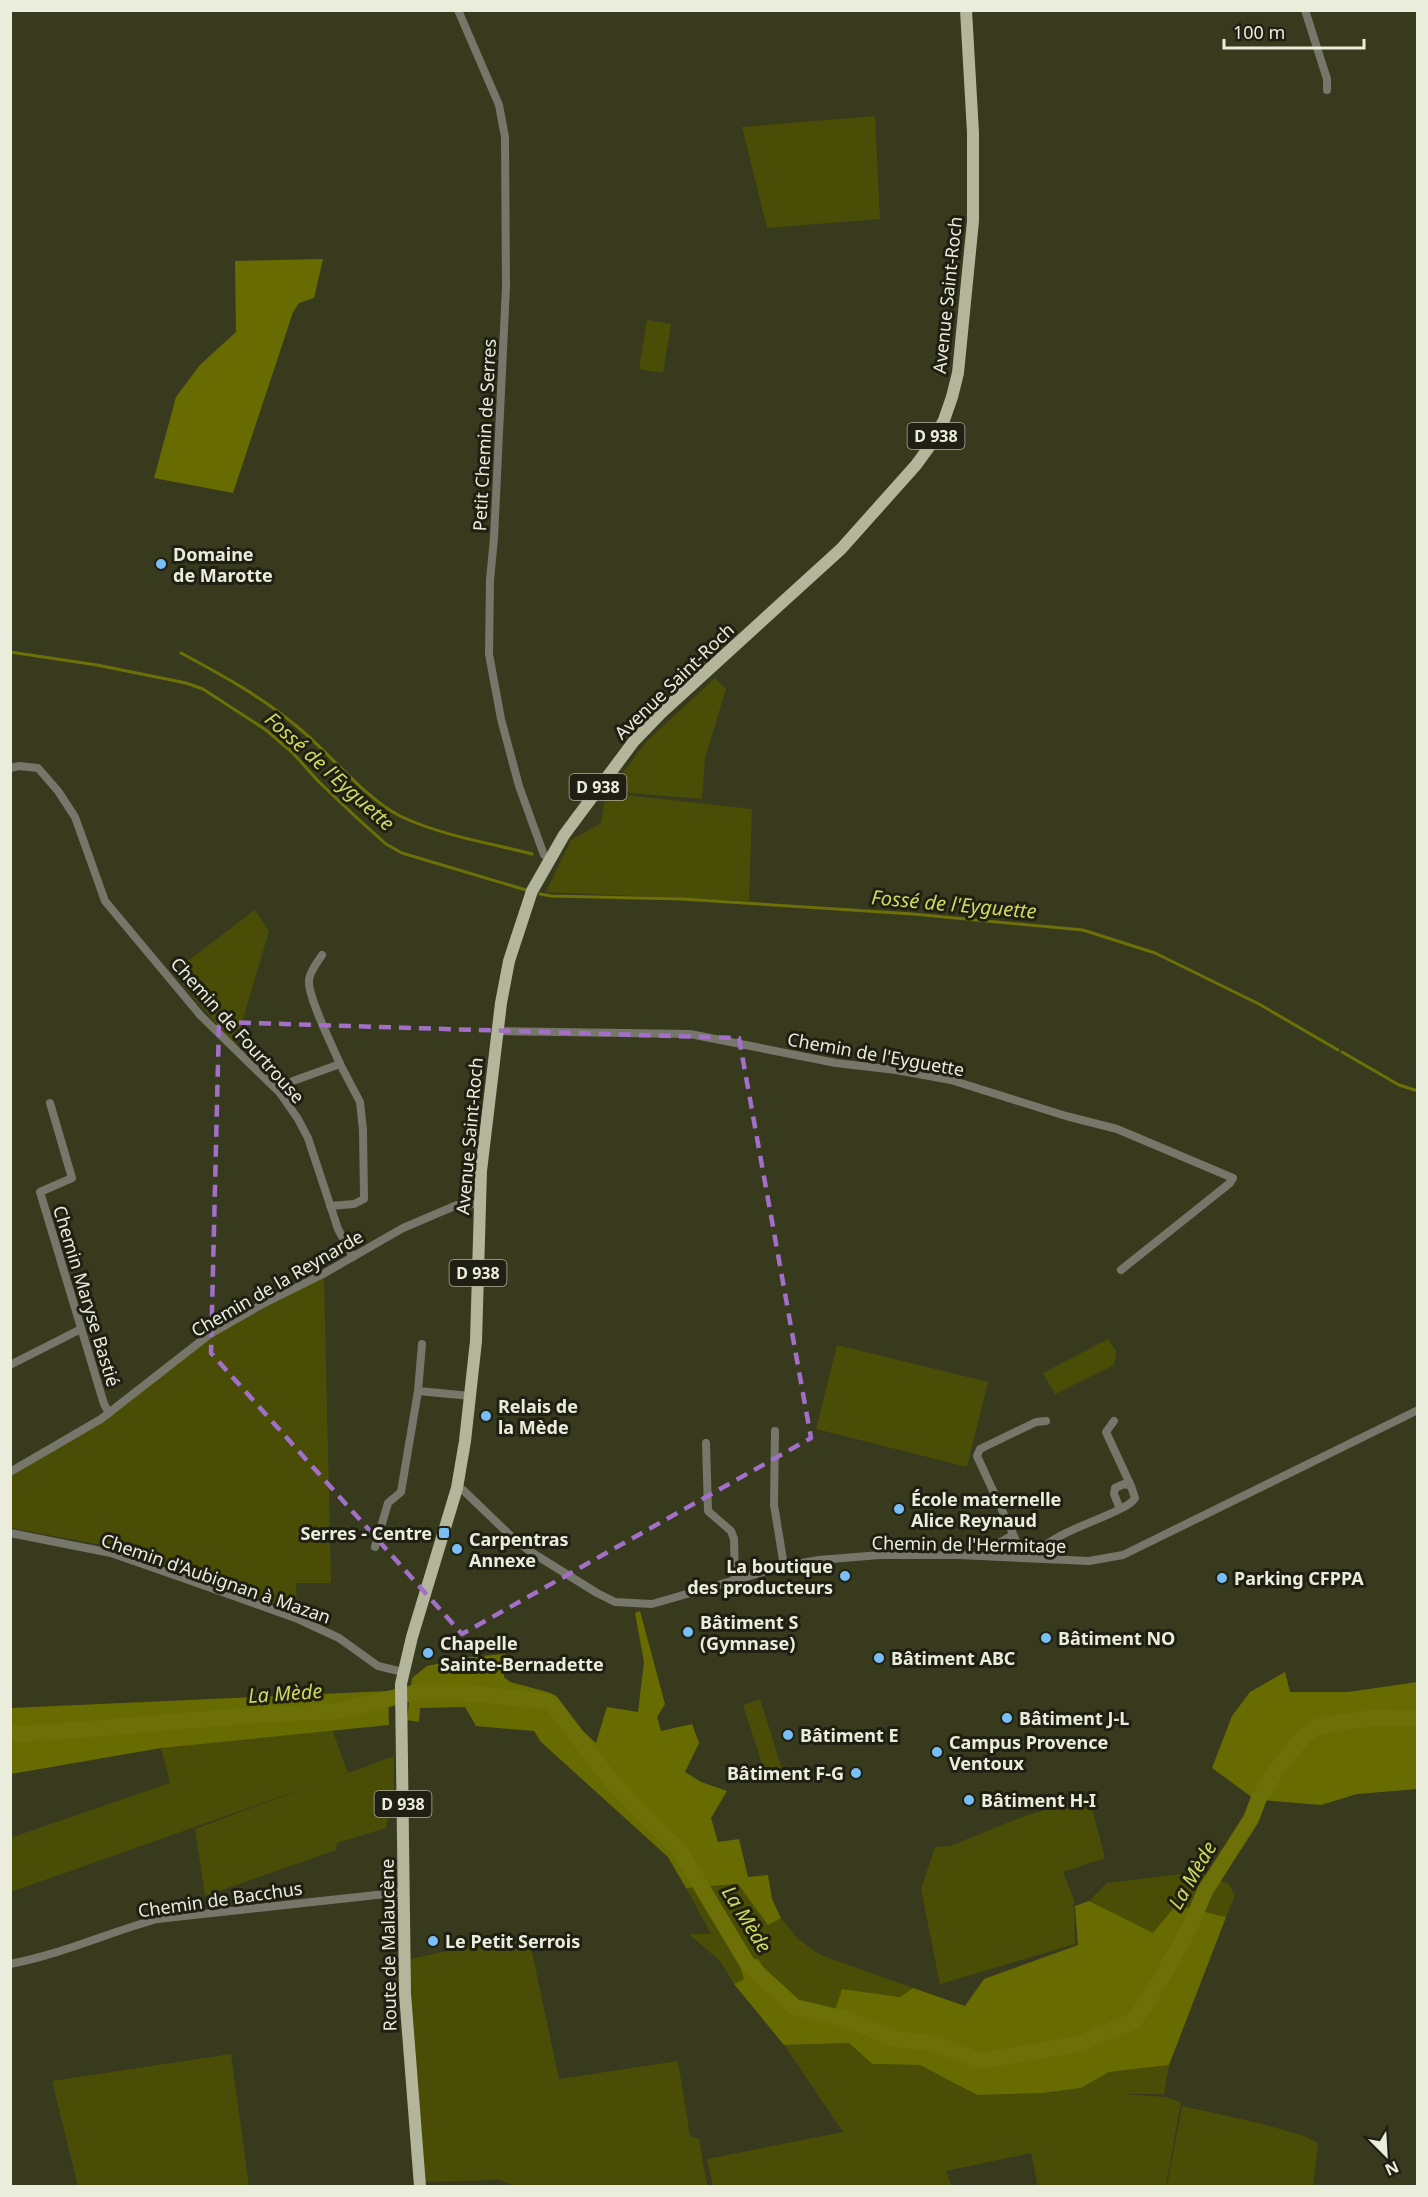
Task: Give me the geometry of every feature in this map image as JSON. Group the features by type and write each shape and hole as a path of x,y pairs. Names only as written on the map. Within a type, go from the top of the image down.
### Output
{"main road":[{"name":"Avenue Saint-Roch","path":"401,1702 402,1678 457,1488 471,1396 476,1341 482,1159 497,1031 505,979 516,936 532,891 549,859 607,775 634,741 661,713 807,582 868,520 916,465 932,443 944,420 960,364 973,221 973,133 966,10"},
{"name":"Route de Malaucène","path":"401,1702 407,2026 420,2187"}],"street":[{"name":"Petit Chemin de Serres","path":"458,10 499,105 505,137 506,287 494,538 489,591 489,654 501,719 519,786 544,855 549,859"},
{"path":"1305,10 1327,79 1327,90"},
{"name":"Chemin de Fourtrouse","path":"10,768 19,766 38,768 58,791 75,817 105,900 201,1016 280,1094 305,1130 330,1206 344,1243 353,1257"},
{"path":"322,955 312,970 309,982 314,1001 340,1064 360,1102 363,1130 364,1199 354,1204 330,1206"},
{"name":"Chemin de l'Eyguette","path":"497,1031 690,1034 836,1063 896,1070 951,1080 1066,1116 1117,1129 1233,1178 1230,1183 1121,1270"},
{"path":"280,1094 293,1081 340,1064"},
{"name":"Chemin Maryse Bastié","path":"50,1103 72,1178 40,1192 104,1404 109,1413"},
{"name":"Chemin de la Reynarde","path":"10,1472 109,1413 210,1334 385,1238 452,1206 479,1204"},
{"path":"10,1365 81,1329"},
{"path":"375,1547 388,1503 401,1492 418,1391 422,1344"},
{"path":"418,1391 471,1396"},
{"name":"Chemin de l'Hermitage","path":"457,1488 463,1490 514,1539 576,1580 615,1602 652,1604 784,1566 819,1560 880,1555 992,1556 1089,1561 1123,1555 1418,1410"},
{"path":"1019,1557 1019,1547 980,1463 978,1452 1036,1422 1046,1421"},
{"path":"1032,1558 1048,1544 1133,1502 1135,1498 1131,1486 1106,1432 1114,1421"},
{"path":"775,1431 774,1505 784,1566"},
{"path":"706,1443 708,1510 731,1531 734,1539 735,1580"},
{"path":"1120,1509 1114,1494 1115,1488 1124,1484 1131,1486"},
{"name":"Chemin d'Aubignan à Mazan","path":"10,1533 111,1553 298,1619 339,1638 378,1666 402,1678"},
{"path":"992,1556 999,1543 1013,1535"},
{"name":"Chemin de Bacchus","path":"10,1964 66,1951 157,1919 404,1892"}],"highlighted area":[{"path":"219,1022 739,1038 811,1438 462,1634 211,1353"}],"shaded area":[{"path":"875,116 880,219 767,228 742,127"},
{"path":"323,259 314,298 299,303 293,312 233,493 154,478 176,397 200,365 236,332 235,261"},
{"path":"647,320 671,324 663,373 639,369"},
{"path":"715,678 726,689 705,758 702,799 609,791 647,741"},
{"path":"606,793 752,809 749,901 546,892 571,840 601,823"},
{"path":"255,910 269,931 235,1046 173,972"},
{"path":"324,1277 331,1583 296,1583 297,1612 107,1546 11,1528 11,1475 107,1418 210,1337"},
{"path":"1108,1339 1116,1351 1114,1365 1055,1394 1043,1373"},
{"path":"837,1345 988,1382 967,1467 816,1429"},
{"path":"640,1611 665,1704 657,1717 661,1731 692,1724 699,1743 685,1772 701,1782 727,1791 711,1818 718,1842 739,1839 748,1877 768,1875 772,1899 781,1918 768,1925 738,1884 686,1888 668,1857 541,1742 534,1731 476,1726 465,1707 420,1708 419,1722 407,1720 412,1678 427,1666 469,1657 505,1654 504,1677 510,1682 551,1693 574,1723 596,1743 607,1707 638,1712 644,1662 635,1613"},
{"path":"1285,1672 1290,1692 1348,1692 1417,1682 1417,1716 1378,1714 1316,1723 1299,1736 1274,1765 1253,1798 1212,1768 1232,1716 1250,1692"},
{"path":"388,1691 389,1725 161,1748 11,1774 11,1708"},
{"path":"760,1699 782,1769 764,1770 743,1705"},
{"path":"1380,1721 1417,1723 1417,1789 1357,1794 1321,1805 1262,1800 1294,1751 1311,1735 1331,1727"},
{"path":"332,1729 348,1773 394,1756 394,1807 389,1809 386,1828 337,1843 336,1850 205,1896 195,1829 313,1785 11,1892 10,1838 170,1783 161,1748"},
{"path":"1089,1797 1105,1858 1063,1872 1074,1900 1075,1944 940,1984 921,1889 935,1847 950,1846 1022,1817"},
{"path":"1197,1872 1229,1884 1235,1896 1226,1917 1176,1905 1153,1934 1089,1901 1107,1883"},
{"path":"738,1884 768,1924 781,1918 798,1939 821,1955 913,1988 900,1997 842,1989 833,2016 795,2007 777,1990 757,1959 744,1979 734,1984 720,1961 689,1934 711,1934 686,1888"},
{"path":"1089,1901 1153,1933 1176,1905 1226,1917 1169,2065 1109,2072 1081,2088 1043,2093 977,2095 920,2065 872,2064 849,2043 784,2045 734,1984 744,1979 738,1961 758,1959 777,1990 795,2007 833,2016 842,1989 900,1997 913,1988 965,2006 984,1979 1078,1945 1075,1906"},
{"path":"508,1934 529,1938 559,2079 678,2061 690,2136 699,2139 707,2186 514,2186 500,2180 425,2182 410,2010 410,1959 484,1943"},
{"path":"849,2043 872,2064 920,2065 977,2095 1043,2093 1081,2088 1109,2072 1169,2065 1164,2094 1123,2094 1165,2097 1181,2102 1166,2186 1038,2186 1031,2153 946,2171 951,2185 947,2186 713,2186 707,2159 843,2132 784,2045"},
{"path":"231,2054 249,2186 78,2186 52,2081"},
{"path":"1182,2106 1259,2123 1304,2136 1318,2143 1313,2186 1167,2186"}],"waterway":[{"name":"Fossé de l'Eyguette","path":"10,652 97,665 186,683 203,689 266,730 293,753 318,781 386,844 402,853 526,890"},
{"path":"181,653 272,707 312,739 361,788 400,816 448,833 532,854"},
{"name":"Fossé de l'Eyguette","path":"540,894 682,899 913,914 1083,930 1155,953 1259,1004 1338,1050"},
{"name":"Fossé de l'Eyguette","path":"1342,1052 1399,1085 1418,1091"},
{"name":"La Mède","path":"10,1734 255,1715 338,1711 413,1693 468,1693 551,1702 611,1781 680,1851 747,1963 795,2007 846,2019 896,2039 932,2043 981,2061 1079,2044 1134,2021 1157,1986 1190,1927 1205,1891 1251,1819 1259,1798 1280,1765 1304,1736 1318,1726 1380,1717 1418,1719"}],"place":[{"name":"Domaine de Marotte","path":"161,564"},
{"name":"Relais de la Mède","path":"486,1416"},
{"name":"École maternelle Alice Reynaud","path":"899,1509"},
{"name":"Serres - Centre","path":"444,1533"},
{"name":"Carpentras Annexe","path":"457,1549"},
{"name":"La boutique des producteurs","path":"845,1576"},
{"name":"Parking CFPPA","path":"1222,1578"},
{"name":"Bâtiment S (Gymnase)","path":"688,1632"},
{"name":"Bâtiment NO","path":"1046,1638"},
{"name":"Chapelle Sainte-Bernadette","path":"428,1653"},
{"name":"Bâtiment ABC","path":"879,1658"},
{"name":"Bâtiment J-L","path":"1007,1718"},
{"name":"Bâtiment E","path":"788,1735"},
{"name":"Campus Provence Ventoux","path":"937,1752"},
{"name":"Bâtiment F-G","path":"856,1773"},
{"name":"Bâtiment H-I","path":"969,1800"},
{"name":"Le Petit Serrois","path":"433,1941"}]}
